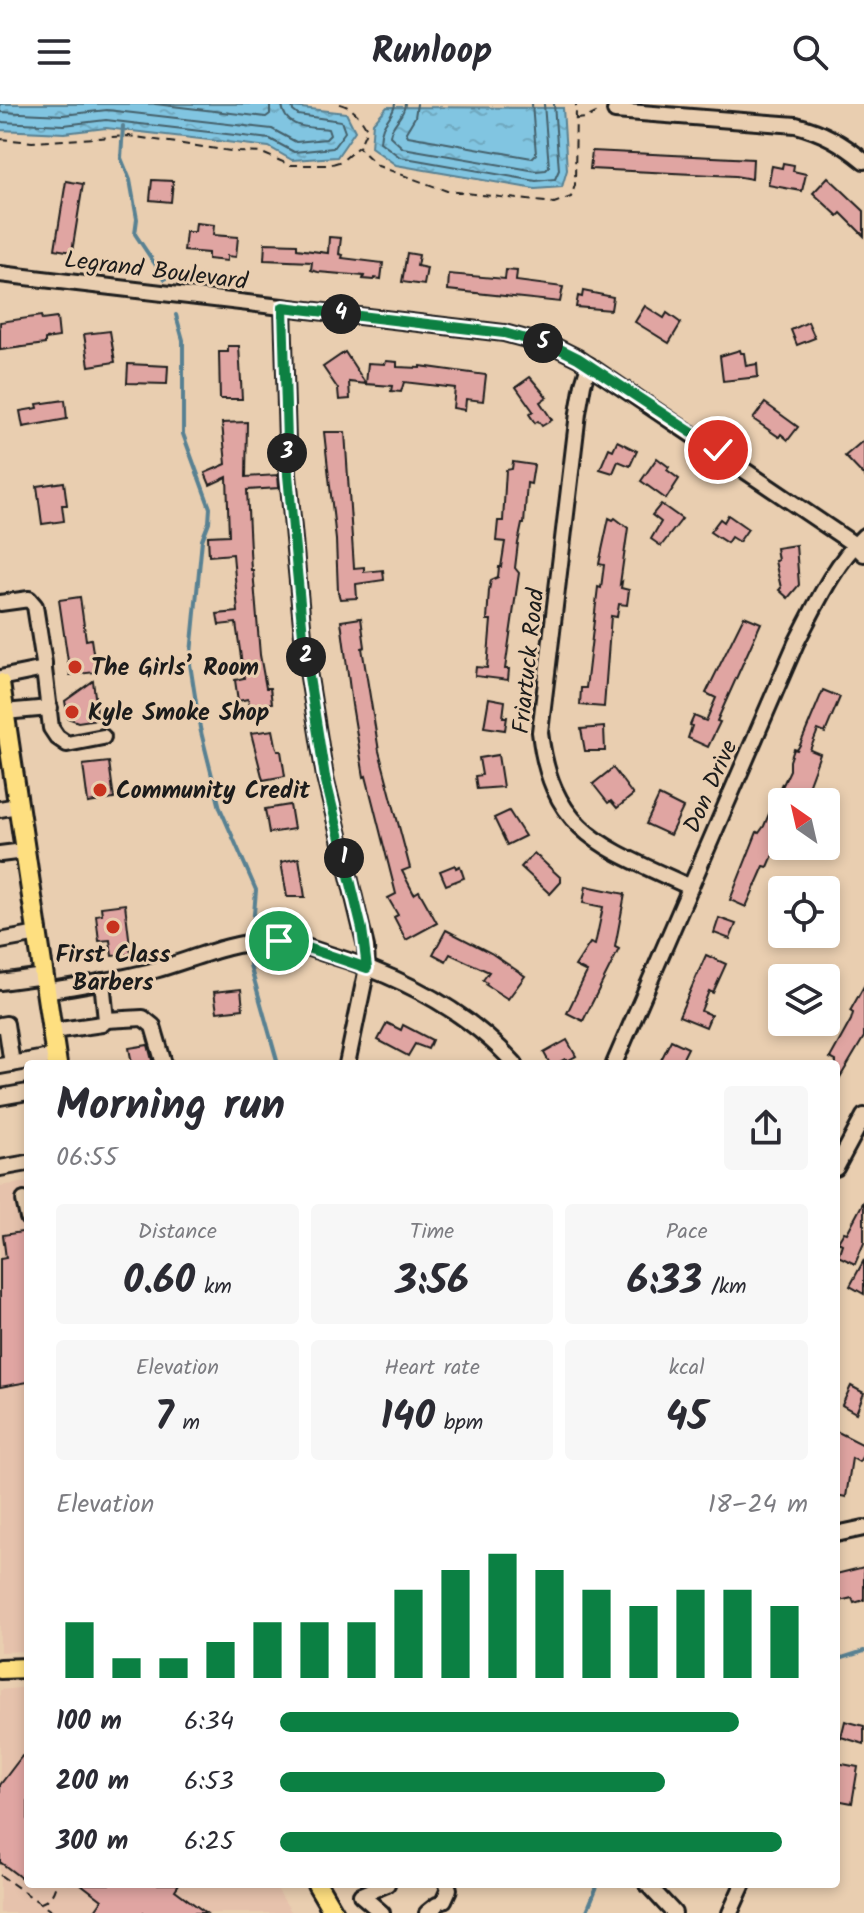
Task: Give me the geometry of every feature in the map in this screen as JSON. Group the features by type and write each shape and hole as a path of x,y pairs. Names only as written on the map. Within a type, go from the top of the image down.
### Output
{"main road":[{"path":"0,680 9,807 24,851 57,1060"},
{"path":"0,1669 24,1668"},
{"path":"319,1888 334,1913"}],"street":[{"path":"615,111 796,125 819,131 864,161"},
{"name":"Legrand Boulevard","path":"0,274 504,333 556,347 589,365 861,545"},
{"path":"283,307 288,475 304,646 325,777 364,938 367,968 348,1060"},
{"name":"Friartuck Road","path":"589,365 578,413 540,732 546,771 561,804 590,836 613,851 690,887"},
{"name":"Don Drive","path":"616,1060 796,643 825,588 861,545"},
{"path":"0,603 29,599 35,606 51,728 57,737 67,744 103,737"},
{"path":"0,680 44,669"},
{"path":"4,712 50,708"},
{"path":"0,854 24,851"},
{"path":"0,941 38,934"},
{"path":"0,982 46,984 102,981 151,971 248,943 296,944 367,968 421,992 457,1013 496,1043 511,1060"},
{"path":"102,981 106,1020"},
{"path":"53,1031 102,1024 106,1020 143,1018 153,1026 163,1060"},
{"path":"0,1025 6,1024 6,1065"},
{"path":"0,1097 24,1093"},
{"path":"840,1161 864,1116"},
{"path":"0,1168 24,1164"},
{"path":"840,1533 864,1528"},
{"path":"436,1906 449,1888"},
{"path":"651,1888 674,1913"},
{"path":"730,1913 741,1888"},
{"path":"358,1890 382,1913"}],"path":[{"path":"0,139 32,142 129,136 262,153 290,165 329,165 342,161 358,147 367,129 361,118 348,106 340,104"},
{"path":"358,147 378,166 447,191 554,203 571,197 575,185 576,104"},
{"path":"575,119 586,118 605,108 615,111"},
{"path":"0,1875 54,1913"},
{"path":"40,1903 53,1895 55,1888"}],"shaded area":[{"path":"24,1183 24,1651 0,1652 0,1186"},
{"path":"24,1687 24,1888 276,1888 292,1913 0,1913 0,1690"}],"water":[{"path":"0,104 265,104 346,113 355,131 337,157 292,160 269,147 106,128 64,133 0,130"},
{"path":"387,107 563,108 567,170 562,187 535,189 396,165 371,147 373,123"}],"building":[{"path":"592,151 753,159 752,179 590,169"},
{"path":"783,163 794,165 793,171 806,174 802,191 768,185 772,166 782,168"},
{"path":"828,177 864,211 864,236 841,213 838,216 813,193"},
{"path":"152,180 173,181 171,202 150,200"},
{"path":"66,181 83,184 72,252 55,249"},
{"path":"196,223 214,225 213,235 238,237 236,257 227,256 227,261 208,259 208,253 184,251 186,232 195,232"},
{"path":"329,237 341,238 339,254 343,255 342,258 383,263 381,279 318,272 311,270 312,262 264,260 265,243 297,244 297,249 328,253"},
{"path":"407,253 419,255 417,266 427,268 424,285 402,282"},
{"path":"506,270 517,271 516,281 563,287 560,302 448,290 449,274 505,279"},
{"path":"583,291 613,297 611,310 576,307 578,296 582,297"},
{"path":"645,306 664,318 667,313 681,323 669,343 635,322"},
{"path":"41,316 42,320 57,318 59,337 45,339 45,344 0,350 0,322"},
{"path":"808,322 815,338 797,345 791,330"},
{"path":"110,331 115,362 89,366 84,334"},
{"path":"228,346 239,346 242,399 220,399 219,352 228,352"},
{"path":"740,350 744,353 746,366 757,364 758,377 723,381 720,356"},
{"path":"345,352 366,384 349,382 350,399 339,400 338,389 323,367"},
{"path":"386,361 397,362 397,367 420,366 486,375 483,401 466,399 465,410 453,408 455,388 404,382 401,392 391,391 392,386 366,384 368,363 385,364"},
{"path":"128,364 168,366 167,384 127,383"},
{"path":"530,377 547,397 540,402 552,420 542,426 538,421 535,423 529,414 533,411 516,387"},
{"path":"65,400 67,419 23,427 20,411 38,408 37,404"},
{"path":"765,403 798,427 788,440 753,419"},
{"path":"247,422 246,477 278,475 279,488 247,490 260,655 272,703 250,707 248,699 238,701 235,680 244,678 236,623 219,625 217,614 238,612 233,554 209,556 208,536 229,535 227,477 210,485 205,473 226,464 222,423"},
{"path":"324,432 345,432 354,568 364,567 364,572 383,570 384,580 356,584 357,598 340,599 338,592 336,540"},
{"path":"864,440 864,476 845,456"},
{"path":"617,441 637,451 630,466 618,461 613,473 600,469 609,448 613,450"},
{"path":"657,458 679,479 666,499 641,481"},
{"path":"513,462 534,465 531,484 527,483 524,524 518,543 515,568 519,573 505,669 509,669 508,680 475,676 476,667 487,668 491,620 487,620 489,590 491,580 498,577 501,567 505,542 496,541 498,521 503,521 506,470 512,469"},
{"path":"64,482 67,505 62,505 64,521 42,524 37,486"},
{"path":"661,504 682,519 661,546 651,539 661,522 652,515"},
{"path":"728,515 748,529 739,542 731,537 727,543 710,532 720,519 724,522"},
{"path":"609,518 615,518 628,528 620,584 622,582 621,588 629,590 627,605 619,604 617,617 611,616 604,707 580,705 581,688 586,688 598,587 601,588 604,565 599,564"},
{"path":"796,545 799,585 788,598 779,590 776,548"},
{"path":"80,597 86,640 91,639 96,672 70,675 59,600"},
{"path":"744,616 761,623 708,747 688,738 690,725 694,716 706,721 716,698 706,693"},
{"path":"361,618 365,647 362,648 379,751 410,868 402,871 414,894 419,891 437,923 406,940 394,917 398,915 388,898 396,894 364,777 352,705 341,621"},
{"path":"93,681 98,719 78,722 68,718 65,701"},
{"path":"823,690 840,697 825,733 818,730 810,750 820,754 807,788 780,788 790,770 794,749 797,750"},
{"path":"489,698 505,701 505,730 484,727"},
{"path":"604,727 605,751 585,751 581,729"},
{"path":"273,730 278,751 281,751 285,776 263,780 251,733"},
{"path":"498,755 503,787 477,789 475,776 482,775 479,758"},
{"name":"Community Credit","path":"109,762 114,799 88,803 83,765"},
{"path":"613,768 633,795 617,808 611,801 608,803 593,784"},
{"path":"659,796 683,808 670,835 646,824"},
{"path":"290,805 294,829 269,833 265,809"},
{"path":"509,811 525,836 507,845 494,818"},
{"path":"768,816 768,860 771,860 768,867 764,866 746,907 730,900 757,832"},
{"path":"534,853 561,878 550,894 521,867"},
{"path":"299,858 305,897 287,897 281,862"},
{"path":"455,865 456,868 460,866 464,878 446,885 440,871"},
{"path":"586,886 625,894 615,947 619,949 583,1021 567,1013 587,972 575,966 590,943 595,945 603,907 583,903"},
{"name":"First Class Barbers","path":"125,904 131,954 112,956 110,940 99,941 96,915 102,914 101,907"},
{"path":"719,918 736,924 730,939 714,933"},
{"path":"446,930 491,953 525,976 508,999 486,985 483,980 489,972 450,954 446,961 433,954"},
{"path":"706,955 726,964 701,1011 711,1015 706,1027 679,1016"},
{"path":"864,986 864,1037 840,1077 840,1060 830,1058 851,1020 853,1013 850,1011"},
{"path":"241,989 243,1009 217,1012 214,992"},
{"path":"387,1023 401,1030 403,1025 432,1040 428,1049 415,1044 408,1056 378,1040"},
{"path":"567,1040 576,1056 569,1060 548,1060 544,1053"},
{"path":"671,1040 688,1048 682,1060 661,1060"},
{"path":"148,1045 152,1060 131,1060 129,1048"},
{"path":"864,1201 864,1243 855,1264 840,1257 840,1239 844,1232 847,1233"},
{"path":"24,1232 24,1383 0,1387 0,1259 6,1258 3,1235"},
{"path":"864,1260 864,1294 850,1286"},
{"path":"851,1386 864,1393 856,1413 842,1405"},
{"path":"840,1433 864,1445 864,1454 859,1462 852,1458 846,1497 840,1496"},
{"path":"864,1567 864,1600 854,1603 852,1598 840,1601 840,1573"},
{"path":"845,1721 864,1726 864,1744 841,1737"},
{"path":"24,1757 24,1872 20,1877 0,1862 0,1785"},
{"path":"840,1764 858,1767 852,1803 840,1801"},
{"path":"86,1888 176,1888 206,1913 93,1913 102,1900"}],"waterway":[{"path":"123,126 121,158 130,180 137,219 135,234 165,279"},
{"path":"176,315 183,340 183,434 210,508 209,522 202,540 190,664 200,728 220,808 256,890 253,926"},
{"path":"251,957 250,965 277,1060"},
{"path":"840,1659 864,1651"},
{"path":"586,1913 596,1888"}],"place":[{"name":"The Girls’ Room","path":"75,667"},
{"name":"Kyle Smoke Shop","path":"72,712"},
{"name":"Community Credit","path":"100,790"},
{"name":"First Class Barbers","path":"113,927"}],"route":[{"path":"279,941 367,968 366,947 325,777 304,646 288,475 283,307 504,333 556,347 578,358 718,450"}]}
